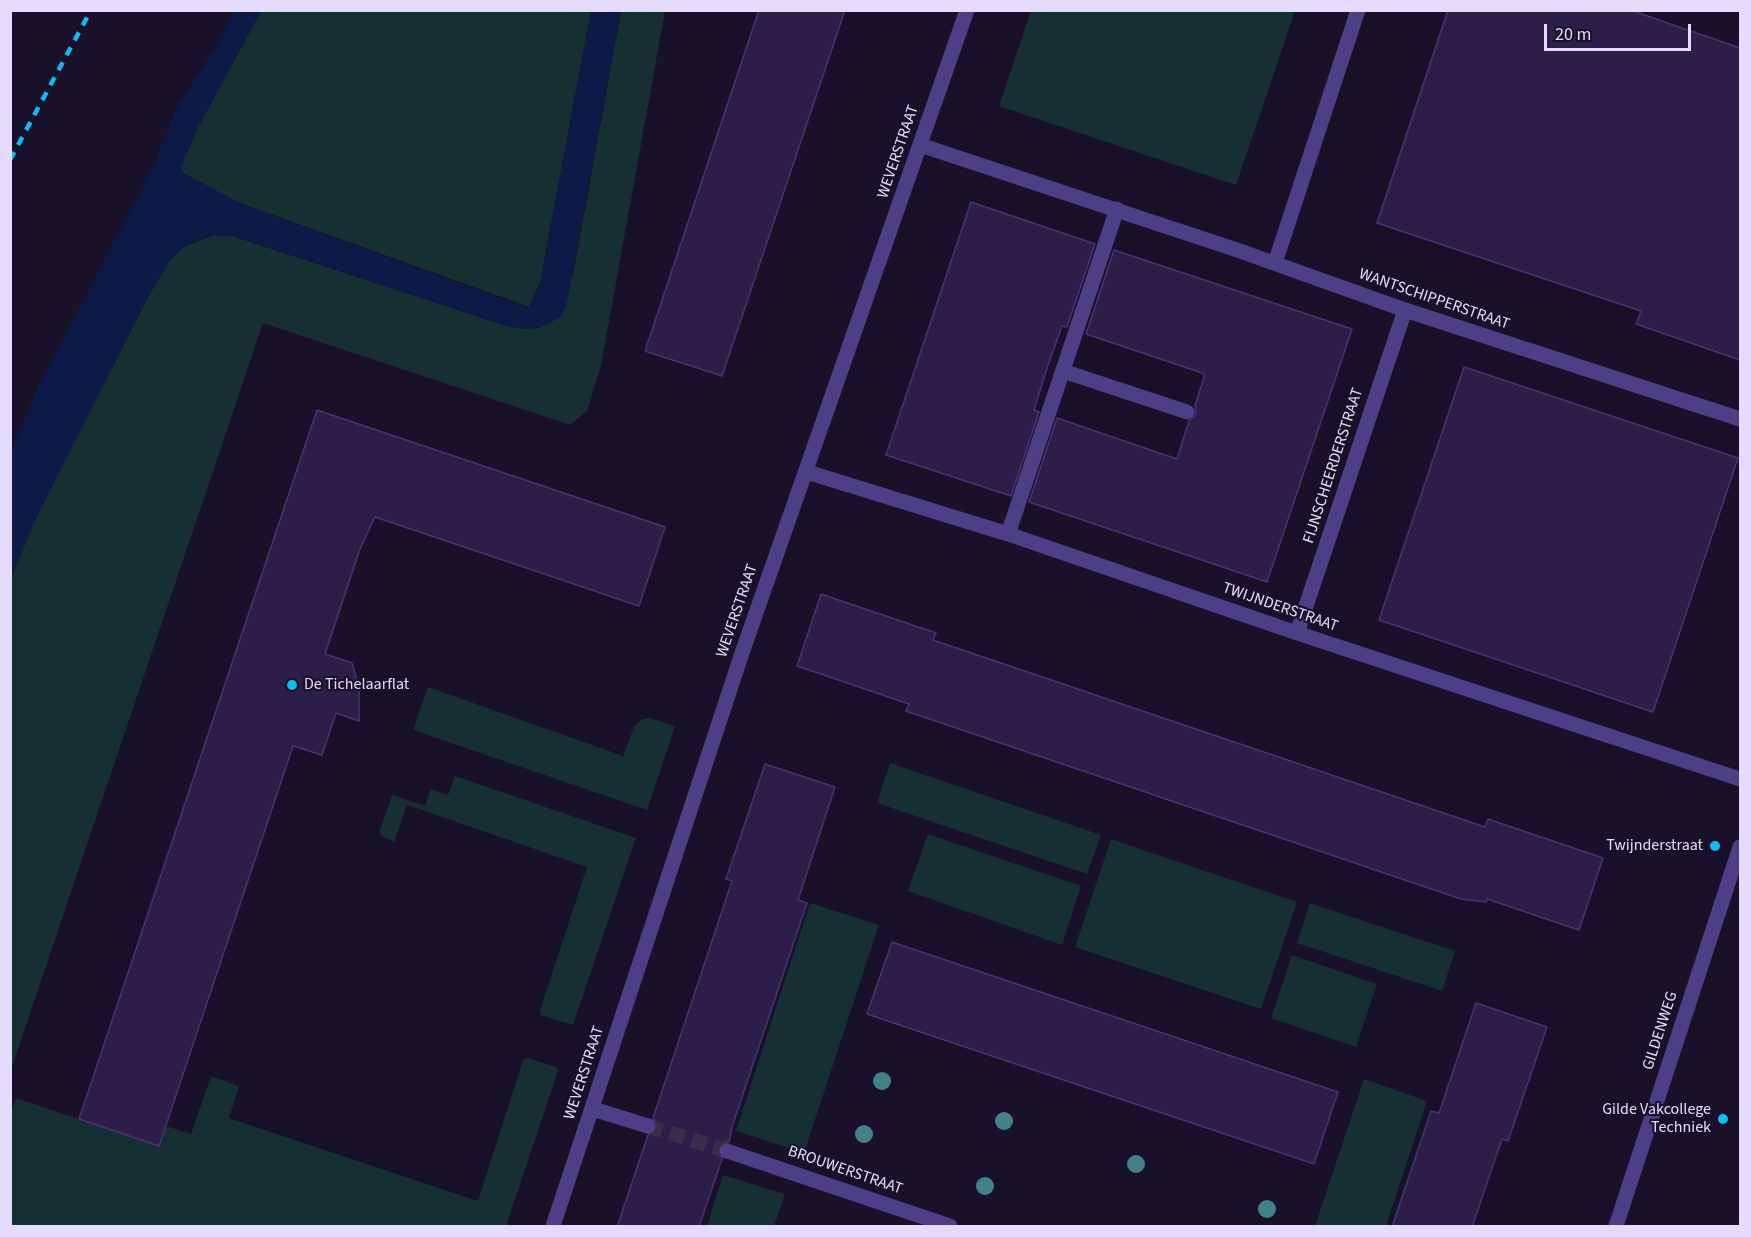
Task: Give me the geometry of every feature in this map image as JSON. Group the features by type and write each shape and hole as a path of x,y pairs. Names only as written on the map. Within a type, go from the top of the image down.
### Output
{"street":[{"name":"WEVERSTRAAT","path":"553,1227 746,642 967,10"},
{"path":"1275,263 1358,10"},
{"name":"WANTSCHIPPERSTRAAT","path":"920,145 1275,263 1405,310 1740,419"},
{"path":"1008,534 1117,210"},
{"name":"FIJNSCHEERDERSTRAAT","path":"1297,633 1405,310"},
{"path":"1063,371 1187,412"},
{"name":"TWIJNDERSTRAAT","path":"807,472 1008,534 1297,633 1740,779"},
{"name":"GILDENWEG","path":"1616,1227 1740,847"},
{"path":"593,1109 648,1126"},
{"name":"BROUWERSTRAAT","path":"728,1151 950,1227"}],"green space":[{"path":"261,11 591,11 540,283 529,307 237,202 183,173 181,167 197,129"},
{"path":"621,11 665,11 601,366 587,411 570,425 263,323 11,1070 11,578 36,518 148,297 170,260 185,246 214,235 232,236 507,326 527,329 573,275"},
{"path":"1031,11 1295,11 1236,185 999,106"},
{"path":"428,687 623,756 634,727 642,719 651,718 675,727 647,810 413,730"},
{"path":"890,763 1101,835 1087,874 877,803"},
{"path":"455,776 636,838 573,1025 541,1015 540,1010 587,867 407,805 394,842 381,836 380,830 392,795 425,806 431,789 448,795"},
{"path":"928,834 1081,886 1062,945 908,891"},
{"path":"1111,839 1297,902 1261,1009 1075,947"},
{"path":"810,903 879,925 804,1153 736,1131"},
{"path":"1310,903 1455,951 1442,991 1297,943"},
{"path":"1292,955 1377,984 1356,1047 1271,1018"},
{"path":"528,1058 559,1068 506,1226 11,1226 10,1115 16,1098 159,1146 166,1126 191,1134 211,1076 239,1086 229,1118 478,1201 523,1060"},
{"path":"1364,1079 1427,1101 1386,1226 1315,1226"},
{"path":"723,1175 785,1194 774,1226 707,1226"}],"water":[{"path":"261,11 197,129 181,167 184,173 237,202 529,307 535,299 540,283 591,11 621,11 566,307 559,318 540,328 507,326 233,236 214,235 199,239 185,246 170,260 148,297 36,518 11,578 11,450 38,387 155,162 176,109 219,40 232,13"}],"building":[{"path":"759,10 845,10 722,376 645,351"},
{"path":"1448,10 1630,10 1740,48 1740,360 1636,324 1641,311 1377,223"},
{"path":"971,202 1095,244 1067,327 1062,326 1048,365 1034,410 1039,412 1011,496 886,455"},
{"path":"1114,250 1352,329 1267,582 1029,502 1057,418 1177,459 1189,421 1196,414 1195,406 1205,374 1086,334"},
{"path":"1464,367 1738,458 1653,712 1379,620"},
{"path":"317,410 665,527 639,606 375,517 360,549 325,654 352,663 359,688 359,721 336,713 322,755 293,746 159,1146 79,1119"},
{"path":"821,594 936,633 933,640 1485,827 1488,819 1603,858 1579,930 1487,899 1486,902 1461,899 906,711 909,704 797,666"},
{"path":"765,764 835,787 798,900 807,903 732,1127 729,1142 721,1143 718,1148 722,1159 699,1227 617,1227 648,1135 657,1129 657,1123 653,1118 732,881 726,879"},
{"path":"892,942 1338,1092 1314,1164 867,1014"},
{"path":"1476,1003 1547,1027 1508,1141 1502,1139 1472,1227 1392,1227 1431,1111 1439,1113"}],"tunnel":[{"path":"648,1126 727,1151"}],"railway":[{"path":"10,160 91,10"}],"place":[{"name":"De Tichelaarflat","path":"292,685"},
{"name":"Twijnderstraat","path":"1715,846"},
{"name":"Gilde Vakcollege Techniek","path":"1723,1119"}]}
